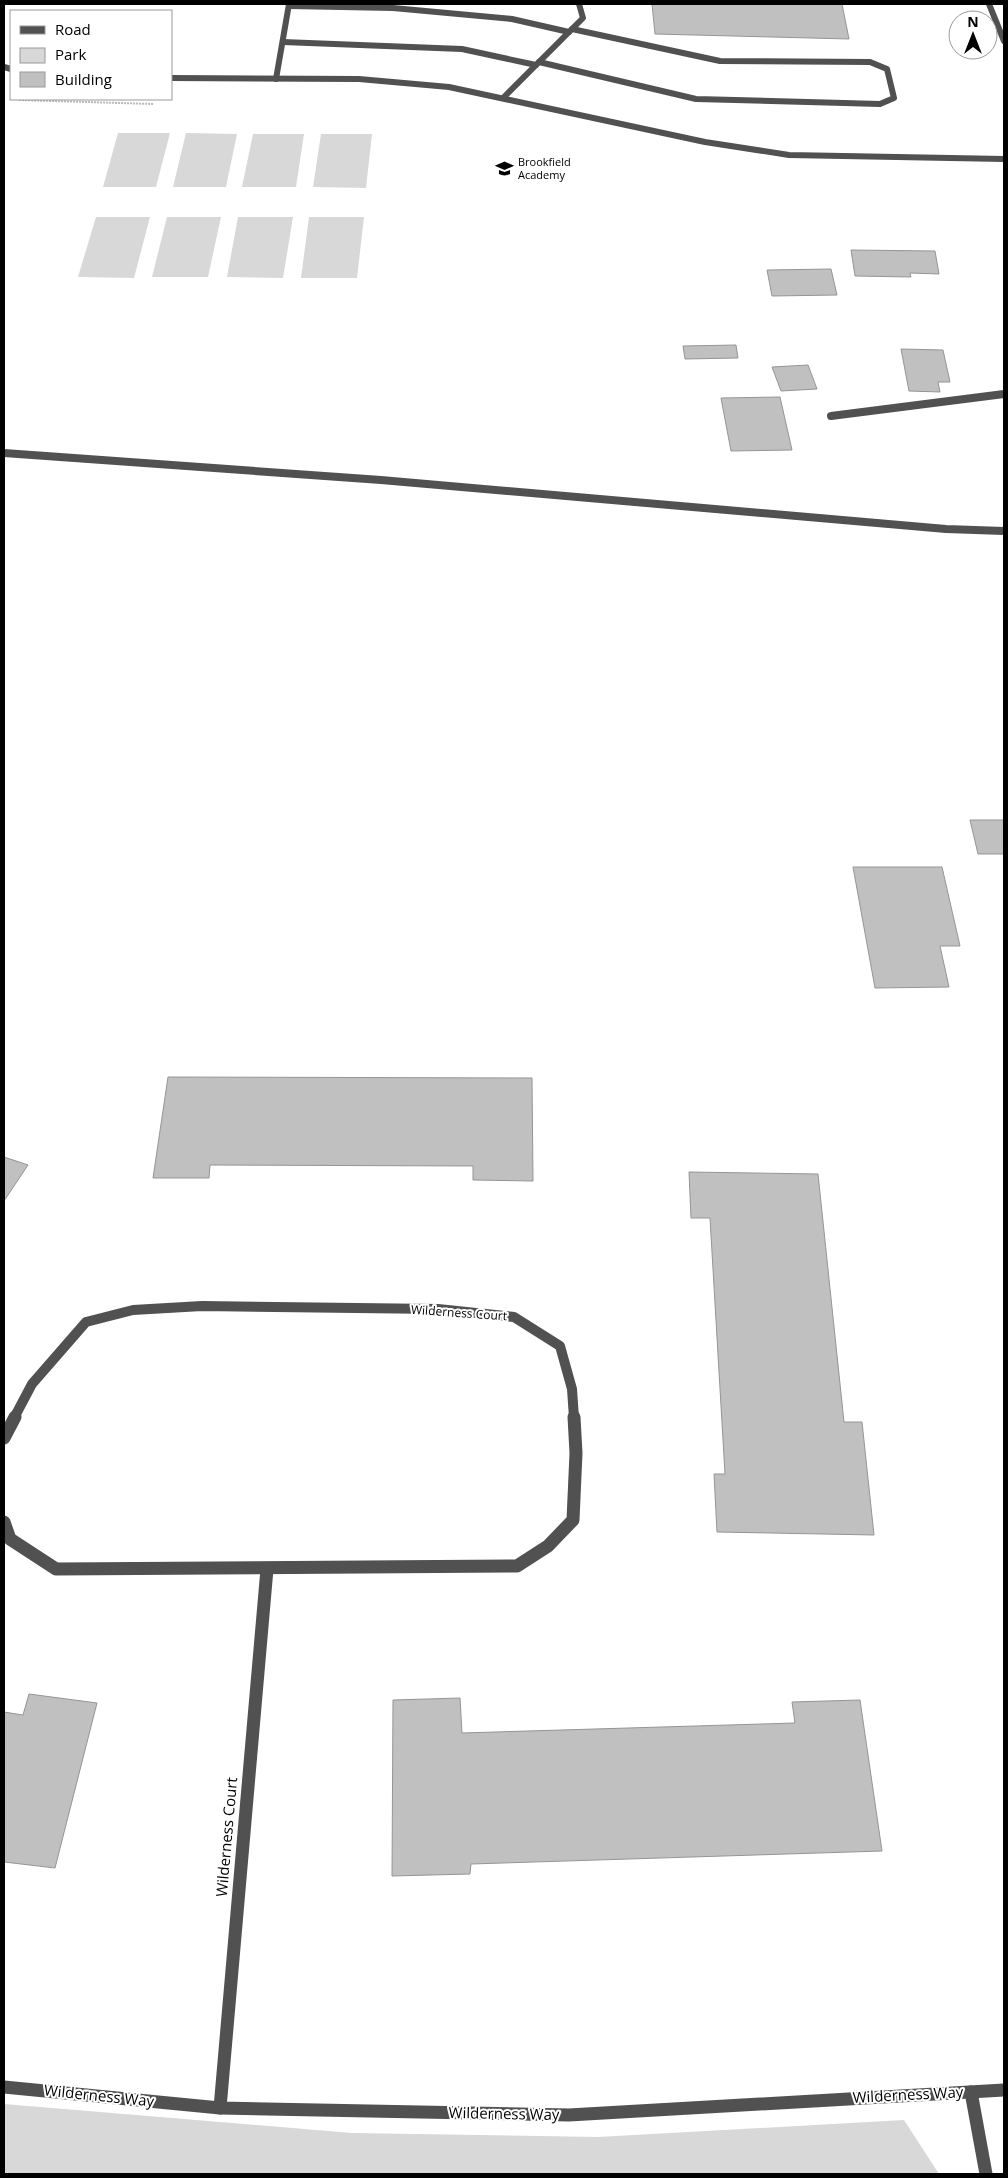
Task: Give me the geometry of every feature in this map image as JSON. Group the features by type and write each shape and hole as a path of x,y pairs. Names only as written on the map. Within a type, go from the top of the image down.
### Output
{"street":[{"path":"503,98 583,18 578,4"},
{"path":"989,4 1004,41"},
{"path":"276,78 289,5 393,8 512,19 720,61 748,63 870,62 887,69 894,98 880,104 696,99 462,49 283,42"},
{"path":"172,78 359,79 449,87 706,142 789,155 859,158 1004,159"},
{"path":"831,416 1004,394"},
{"path":"4,454 381,480 946,529 1004,531"},
{"name":"Wilderness Court","path":"4,1438 32,1384 86,1322 133,1310 202,1306 438,1309 514,1317 560,1346 572,1389 576,1453 573,1520 548,1546 517,1566 56,1569 10,1539 4,1522"},
{"name":"Wilderness Court","path":"220,2108 267,1569"},
{"name":"Wilderness Way","path":"4,2087 220,2108 569,2115 1004,2090"},
{"path":"971,2092 986,2174"}],"path":[{"path":"43,100 159,104"}],"green space":[{"path":"118,133 170,133 156,187 103,187"},
{"path":"186,133 237,134 226,187 173,187"},
{"path":"253,134 304,134 296,187 242,187"},
{"path":"321,134 372,134 366,188 313,187"},
{"path":"96,217 150,217 134,278 78,277"},
{"path":"167,217 221,217 208,277 152,277"},
{"path":"238,217 293,217 283,278 227,277"},
{"path":"309,217 364,217 357,278 301,278"},
{"path":"4,2104 352,2133 598,2137 904,2120 939,2174 4,2174"}],"building":[{"path":"652,4 842,4 849,39 655,34"},
{"path":"851,250 935,251 939,274 910,273 911,277 855,276"},
{"path":"831,269 837,295 772,296 767,270"},
{"path":"736,345 738,358 685,359 683,346"},
{"path":"901,349 943,350 950,382 938,382 940,392 909,391"},
{"path":"808,365 817,389 781,391 772,367"},
{"path":"780,397 792,450 731,451 721,398"},
{"path":"970,820 1004,820 1004,854 978,854"},
{"path":"853,867 942,867 960,946 940,946 949,987 875,988"},
{"path":"168,1077 532,1078 533,1181 473,1180 473,1166 210,1165 209,1178 153,1178"},
{"path":"4,1157 28,1165 4,1201"},
{"path":"689,1172 818,1174 844,1422 862,1422 874,1535 717,1532 714,1474 725,1474 710,1218 691,1218"},
{"path":"29,1694 97,1703 55,1868 4,1862 4,1712 23,1715"},
{"path":"460,1698 462,1733 795,1723 792,1702 860,1700 882,1851 471,1864 470,1874 392,1876 393,1700"}],"place":[{"name":"Brookfield Academy","path":"504,168"}]}
